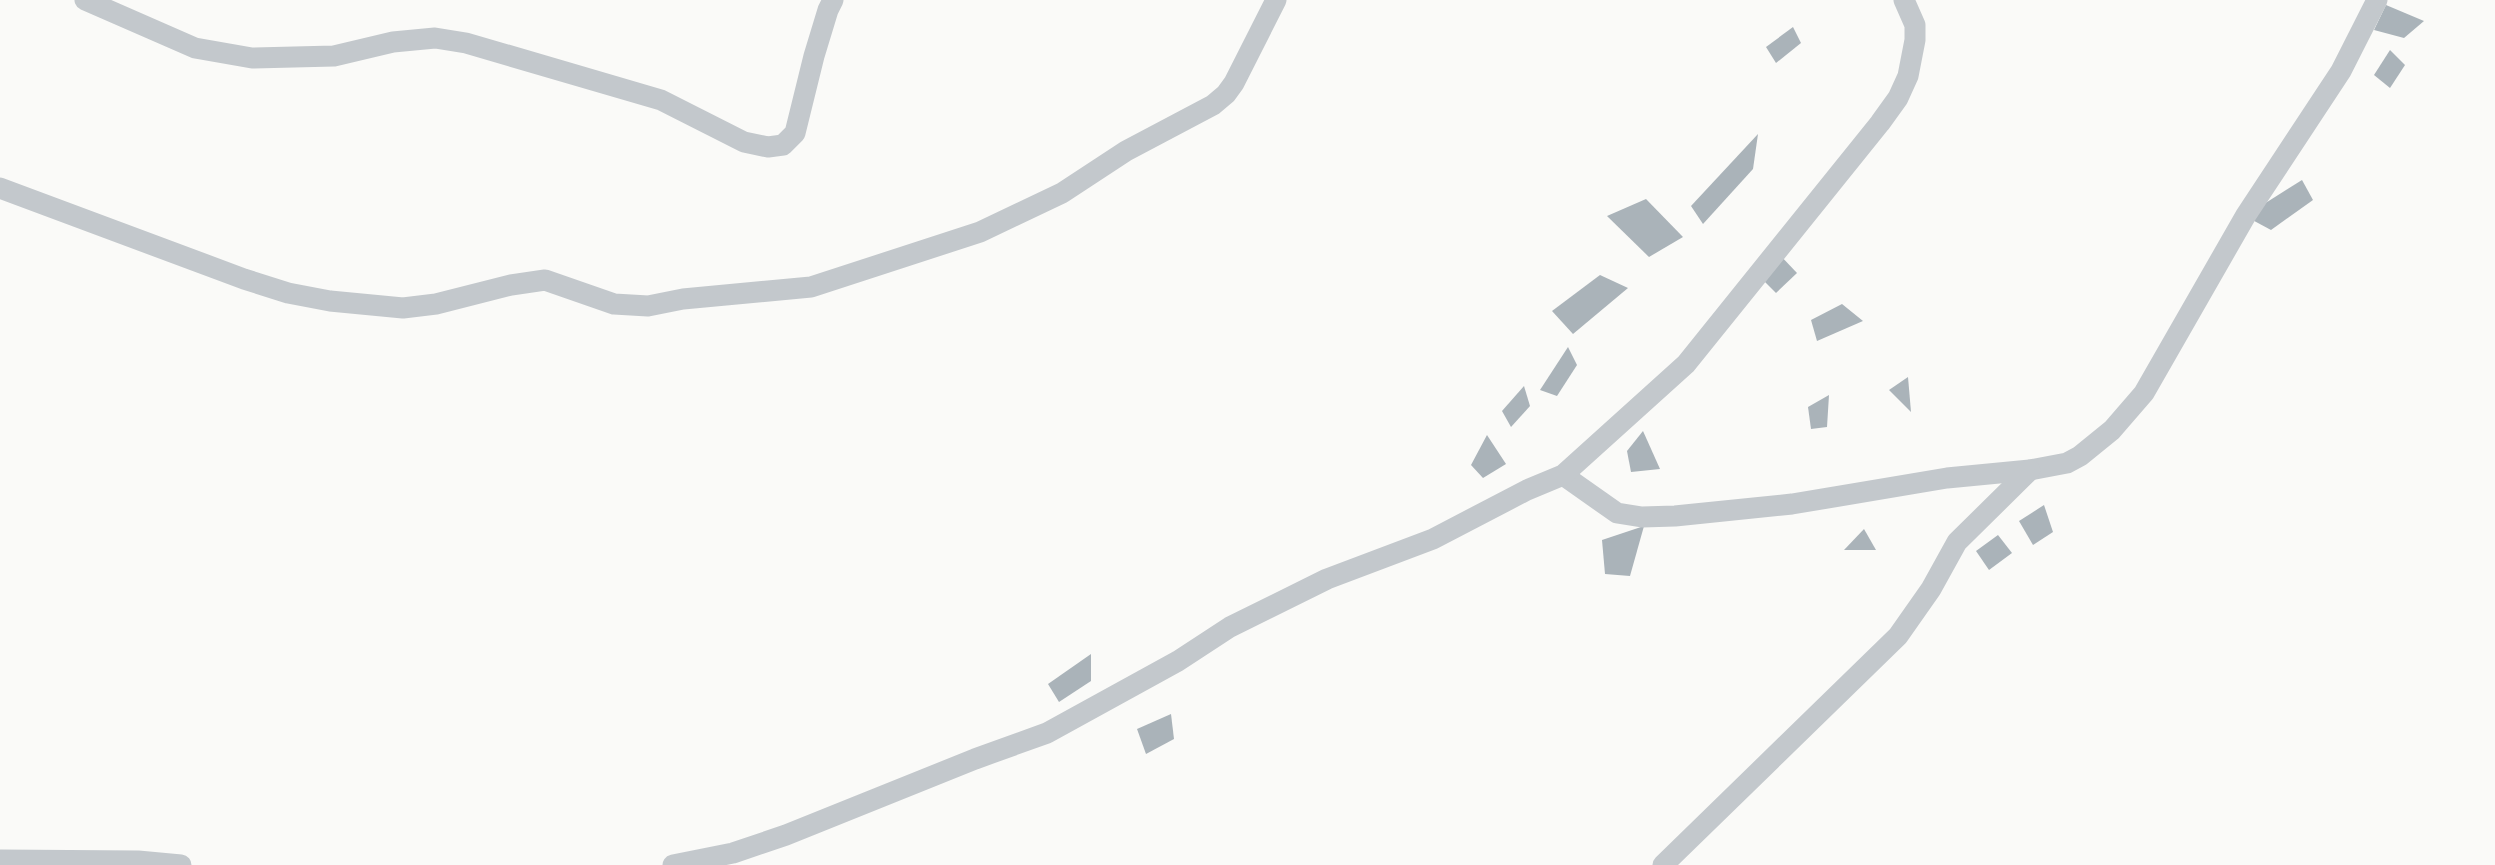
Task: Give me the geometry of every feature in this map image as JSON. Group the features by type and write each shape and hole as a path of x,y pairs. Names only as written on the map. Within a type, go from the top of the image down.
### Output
{"street":[{"path":"85,0 195,48 251,58 334,56 393,42 435,38 466,43 661,100 744,142 768,147 783,145 795,133 814,56 833,0"},
{"path":"0,188 243,279 288,293 330,301 403,308 436,304 511,285 545,280 625,306 648,306 694,298 785,291 834,280 980,232 1062,193 1126,151 1213,105 1234,83 1276,0"},
{"path":"673,865 733,853 786,835 1047,733 1178,661 1230,627 1327,579 1433,539 1527,490 1563,475 1686,364 1880,123 1898,97 1908,76 1915,26 1904,0"},
{"path":"1563,475 1617,513 1642,517 1675,516 1792,504 1947,478 2030,470 2067,463 2080,456 2112,430 2144,393 2246,215 2341,71 2377,0"},
{"path":"1663,865 1898,636 1931,589 1957,542 2030,470"},
{"path":"12,862 103,861 181,865"}],"building":[{"path":"2386,5 2424,21 2404,38 2374,30"},
{"path":"1793,27 1801,43 1776,63 1766,47"},
{"path":"2390,50 2405,65 2390,88 2374,75"},
{"path":"1758,134 1753,169 1703,224 1691,206"},
{"path":"2302,180 2313,200 2271,230 2245,216"},
{"path":"1646,199 1683,237 1649,257 1607,216"},
{"path":"1778,253 1797,273 1776,293 1761,278"},
{"path":"1600,275 1628,288 1573,334 1552,311"},
{"path":"1842,304 1863,321 1817,341 1811,320"},
{"path":"1568,347 1577,365 1557,396 1540,390"},
{"path":"1908,377 1911,412 1889,390"},
{"path":"1524,386 1530,406 1511,427 1502,411"},
{"path":"1829,395 1827,427 1811,429 1808,407"},
{"path":"1643,431 1660,469 1631,472 1627,451"},
{"path":"1487,435 1506,464 1483,478 1471,465"},
{"path":"2044,505 2053,532 2033,545 2019,521"},
{"path":"1644,526 1630,576 1605,574 1602,540"},
{"path":"1864,529 1876,550 1844,550"},
{"path":"1998,535 2012,553 1989,570 1976,551"},
{"path":"1091,654 1091,681 1059,702 1048,684"},
{"path":"1171,714 1174,739 1146,754 1137,729"}]}
